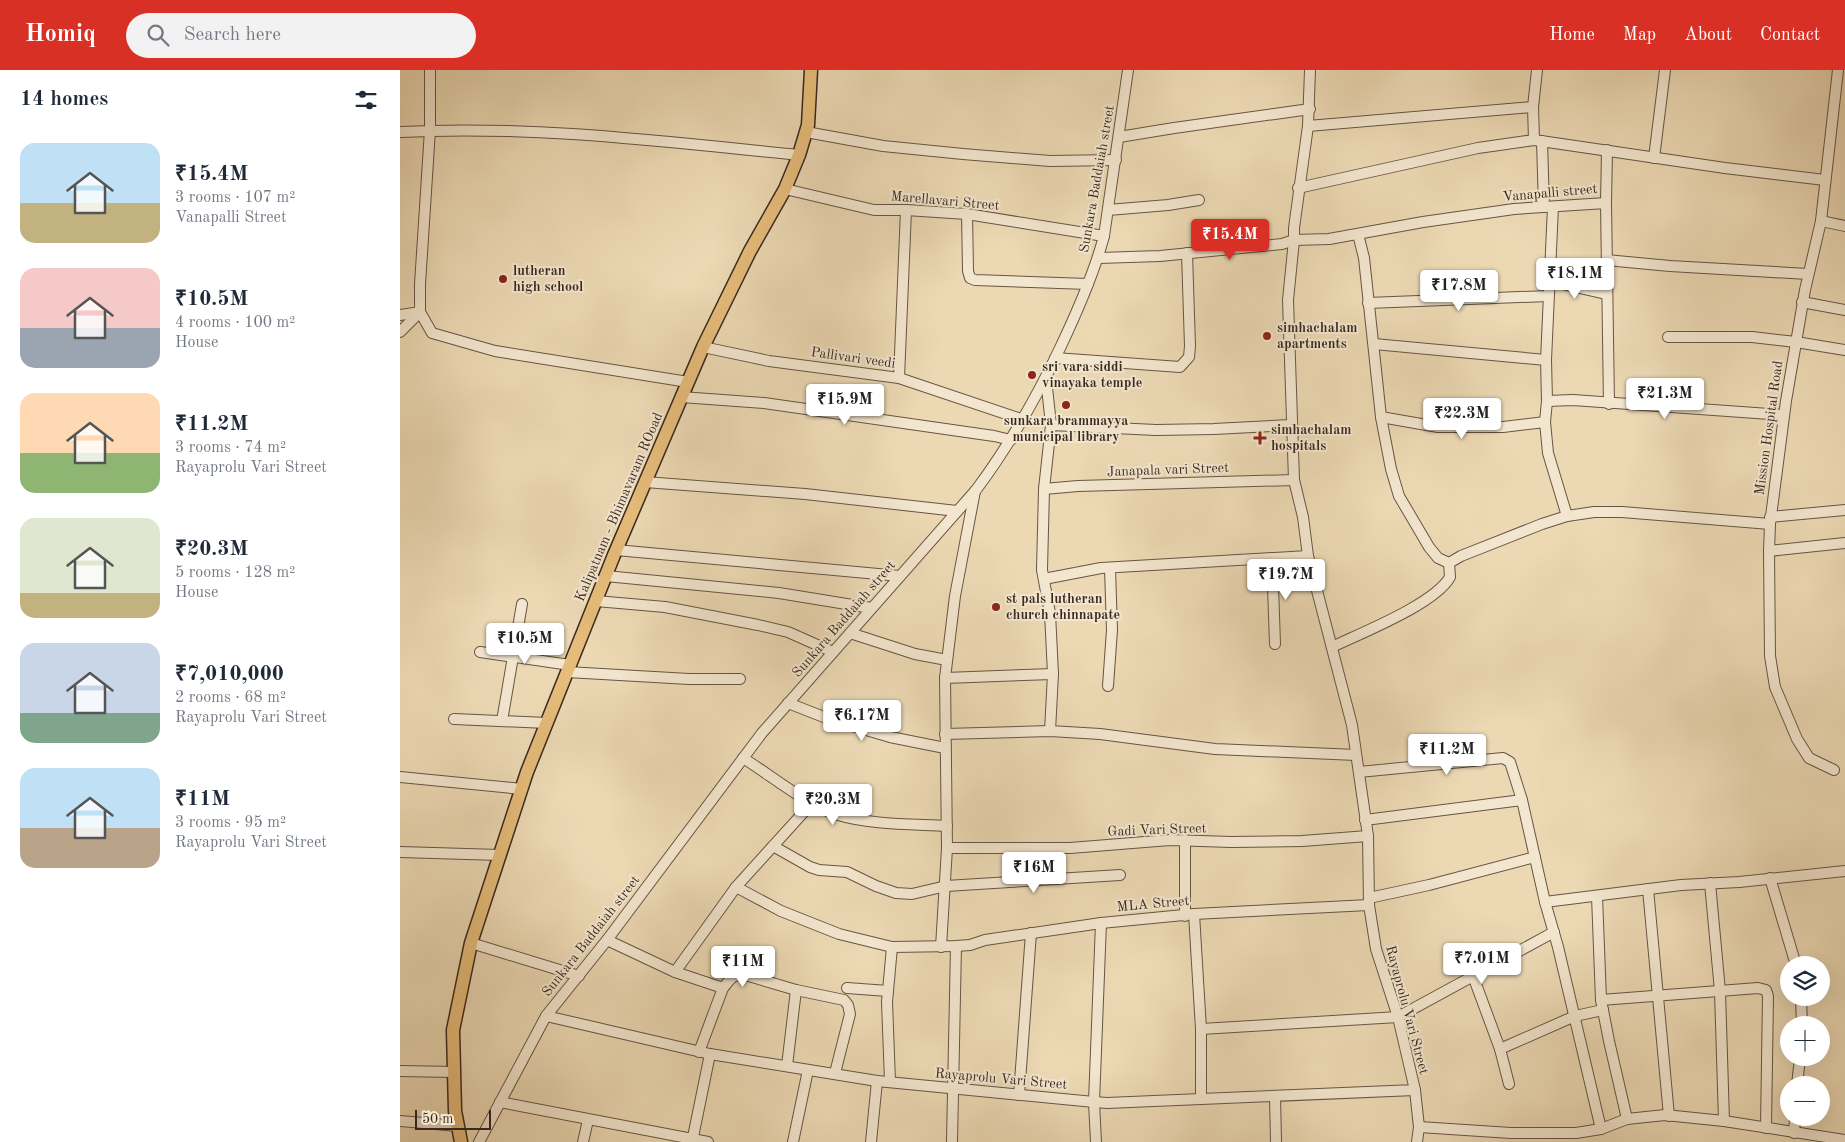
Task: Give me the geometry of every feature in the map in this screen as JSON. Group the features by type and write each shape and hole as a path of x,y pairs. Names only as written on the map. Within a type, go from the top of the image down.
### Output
{"main road":[{"name":"Kalipatnam - Bhimavaram ROoad","path":"461,1142 455,1111 453,1072 454,1030 471,943 522,789 616,550 703,347 750,251 784,189 799,155 808,125 811,70"}],"street":[{"path":"430,70 430,130 420,284 420,312 432,333 495,351 688,382"},
{"name":"Sunkara Baddaiah street","path":"479,1142 546,1016 607,940 762,733 976,490 1024,420 1080,307 1098,258 1104,236 1128,70"},
{"name":"Rayaprolu Vari Street","path":"546,1016 699,1052 808,1070 952,1089 1094,1102 1415,1090 1398,1017 1376,949 1369,902 1368,836 1352,725 1308,556 1303,517 1294,480 1288,300 1298,188 1310,109 1310,70"},
{"path":"1537,70 1533,107 1548,207 1549,281 1545,422 1548,453 1567,516"},
{"path":"1654,158 1665,70"},
{"name":"Mission Hospital Road","path":"1834,770 1809,758 1796,739 1775,687 1770,656 1769,551 1770,520 1784,415 1802,302 1821,221 1825,180 1840,87 1838,70"},
{"path":"1308,126 1533,107"},
{"path":"1119,137 1310,109"},
{"path":"400,132 430,130 596,136 799,155"},
{"path":"806,132 883,146 963,154 1050,161 1116,160"},
{"path":"1298,188 1478,148 1538,140 1654,158 1825,180"},
{"path":"1606,203 1607,150"},
{"name":"Marellavari Street","path":"784,189 874,210 967,214 1104,236"},
{"path":"1108,210 1168,205 1199,200"},
{"name":"Vanapalli street","path":"1358,234 1514,209 1606,203 1609,404"},
{"path":"899,378 906,210"},
{"path":"967,214 968,271 970,278 974,280 1088,284"},
{"path":"1821,221 1845,226"},
{"path":"1098,258 1160,256 1282,244 1294,240 1329,239 1358,234 1364,258 1381,417 1398,496 1429,547 1438,558 1449,563"},
{"path":"1056,358 1180,368 1188,357 1190,346 1187,253"},
{"path":"1606,260 1670,266 1808,274"},
{"path":"1549,281 1606,294"},
{"path":"1368,303 1548,296"},
{"path":"1802,302 1845,310"},
{"path":"400,315 420,312"},
{"path":"400,332 420,312"},
{"path":"1668,337 1752,337 1845,350"},
{"path":"1374,344 1546,360"},
{"name":"Pallivari veedi","path":"703,347 769,361 899,378 1024,420"},
{"path":"1046,378 1051,425 1044,489 1042,570 1050,613 1053,674 1050,730"},
{"path":"681,397 764,403 862,416 1011,440"},
{"path":"1547,401 1573,400 1784,415"},
{"path":"1381,417 1438,427 1503,427 1545,422"},
{"path":"1051,425 1156,430 1291,425"},
{"name":"Janapala vari Street","path":"1044,489 1078,486 1294,480"},
{"path":"645,482 805,494 957,510"},
{"path":"941,947 947,848 945,678 955,596 976,490"},
{"path":"1449,563 1461,556 1567,516 1594,512 1770,520 1845,510"},
{"path":"1769,551 1845,543"},
{"path":"616,550 900,576"},
{"path":"1044,579 1110,568 1308,556"},
{"path":"1272,558 1275,644"},
{"path":"1332,647 1412,608 1443,588 1450,577 1449,563"},
{"path":"1108,686 1112,630 1110,568"},
{"path":"606,576 779,593 872,608"},
{"path":"596,601 665,607 758,625 788,632 833,652"},
{"path":"502,721 522,604"},
{"path":"850,633 915,654 947,660"},
{"path":"480,652 568,669 689,679 740,679"},
{"path":"945,678 1053,674"},
{"path":"788,703 829,719 890,737 945,748"},
{"path":"454,719 547,723"},
{"path":"945,734 1050,730 1100,734 1215,749 1356,755"},
{"path":"743,758 812,803 835,814 871,821 946,826"},
{"path":"1358,772 1503,758 1510,762 1522,800 1601,1129"},
{"path":"400,777 522,789"},
{"path":"1365,820 1522,800"},
{"path":"675,972 736,887 812,803"},
{"name":"Gadi Vari Street","path":"947,848 1070,848 1170,840 1302,841 1368,836"},
{"path":"1186,840 1189,915 1201,1029 1201,1099"},
{"path":"773,846 810,867 819,870 847,872 896,893 912,894 946,886 1120,875"},
{"path":"400,852 500,855"},
{"name":"MLA Street","path":"736,887 781,911 840,934 892,947 941,947 970,945 985,940 1101,923 1369,902 1535,857"},
{"path":"1545,902 1648,889 1845,871"},
{"path":"1770,878 1793,956"},
{"path":"1710,883 1720,991 1724,1122"},
{"path":"1648,889 1669,1116"},
{"path":"1597,896 1602,1005 1627,1119"},
{"path":"1096,1142 1094,1102 1101,923"},
{"path":"1201,1029 1398,1017 1554,932"},
{"path":"1019,1095 1031,933"},
{"path":"607,940 675,972 723,988"},
{"path":"471,943 579,976"},
{"path":"952,1142 956,946"},
{"path":"890,1082 888,991 892,947"},
{"path":"699,1052 723,988 731,978 737,974 742,974 796,990 844,1000 848,1005 850,1014 835,1073"},
{"path":"1473,976 1500,1049 1509,1084"},
{"path":"847,988 888,991"},
{"path":"1500,1049 1602,1005 1659,995 1758,988 1766,990 1768,996 1766,1128"},
{"path":"787,1066 796,990"},
{"path":"692,1141 710,1054"},
{"path":"400,1070 453,1072"},
{"path":"793,1142 808,1070"},
{"path":"871,1142 877,1080"},
{"path":"1415,1090 1419,1127 1417,1142"},
{"path":"1275,1096 1276,1142"},
{"path":"500,1102 692,1141 708,1142"},
{"path":"1419,1127 1511,1138 1576,1133 1601,1129 1627,1119 1669,1116 1845,1140"},
{"path":"584,1142 588,1120"},
{"path":"400,1121 458,1126"},
{"path":"1794,1126 1794,1133"}],"place":[{"name":"lutheran high school","path":"503,279"},
{"name":"simhachalam apartments","path":"1267,336"},
{"name":"sri vara siddi vinayaka temple","path":"1032,375"},
{"name":"sunkara brammayya municipal library","path":"1066,405"},
{"name":"simhachalam hospitals","path":"1260,438"},
{"name":"st pals lutheran church chinnapate","path":"996,607"}]}
